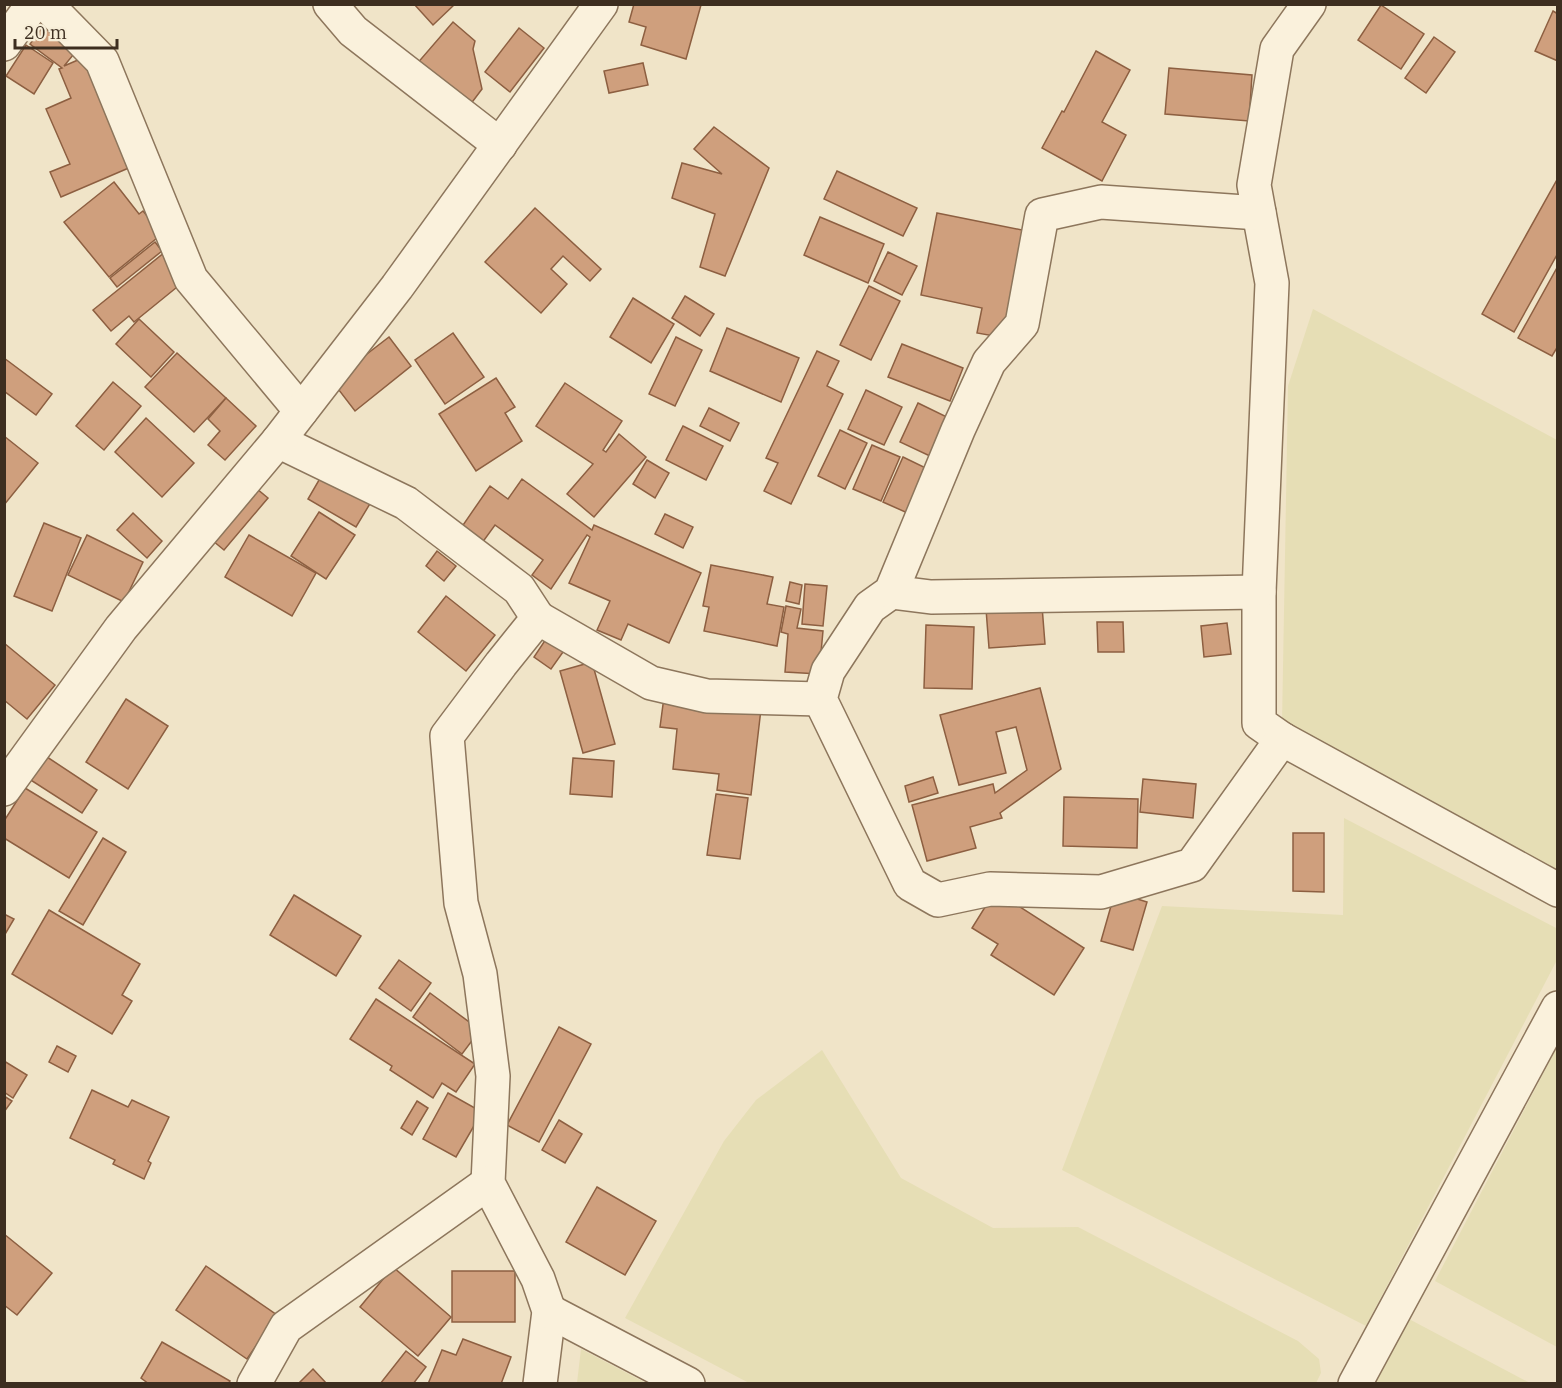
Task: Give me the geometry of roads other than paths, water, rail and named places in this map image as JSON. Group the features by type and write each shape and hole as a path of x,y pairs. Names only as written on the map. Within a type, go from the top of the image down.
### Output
{"street":[{"path":"4,44 33,4"},
{"path":"46,4 102,61 191,279 301,411"},
{"path":"330,4 354,30 500,145"},
{"path":"4,789 122,628 278,441 397,287 601,4"},
{"path":"1309,4 1277,49 1254,185 1272,283 1259,592 1259,723 1282,739 1557,890"},
{"path":"1260,213 1101,202 1042,215 1022,324 989,362 958,430 891,592 870,607 828,671 820,699 910,884 938,900 990,889 1101,892 1192,865 1282,739"},
{"path":"278,441 406,504 519,589 538,618 651,683 707,696 820,699"},
{"path":"891,592 931,597 1259,592"},
{"path":"538,618 447,735 461,903 480,974 493,1076 488,1183 538,1279 549,1311 540,1383"},
{"path":"1355,1383 1557,1008"},
{"path":"254,1383 286,1327 488,1183"},
{"path":"549,1311 688,1383"}]}
